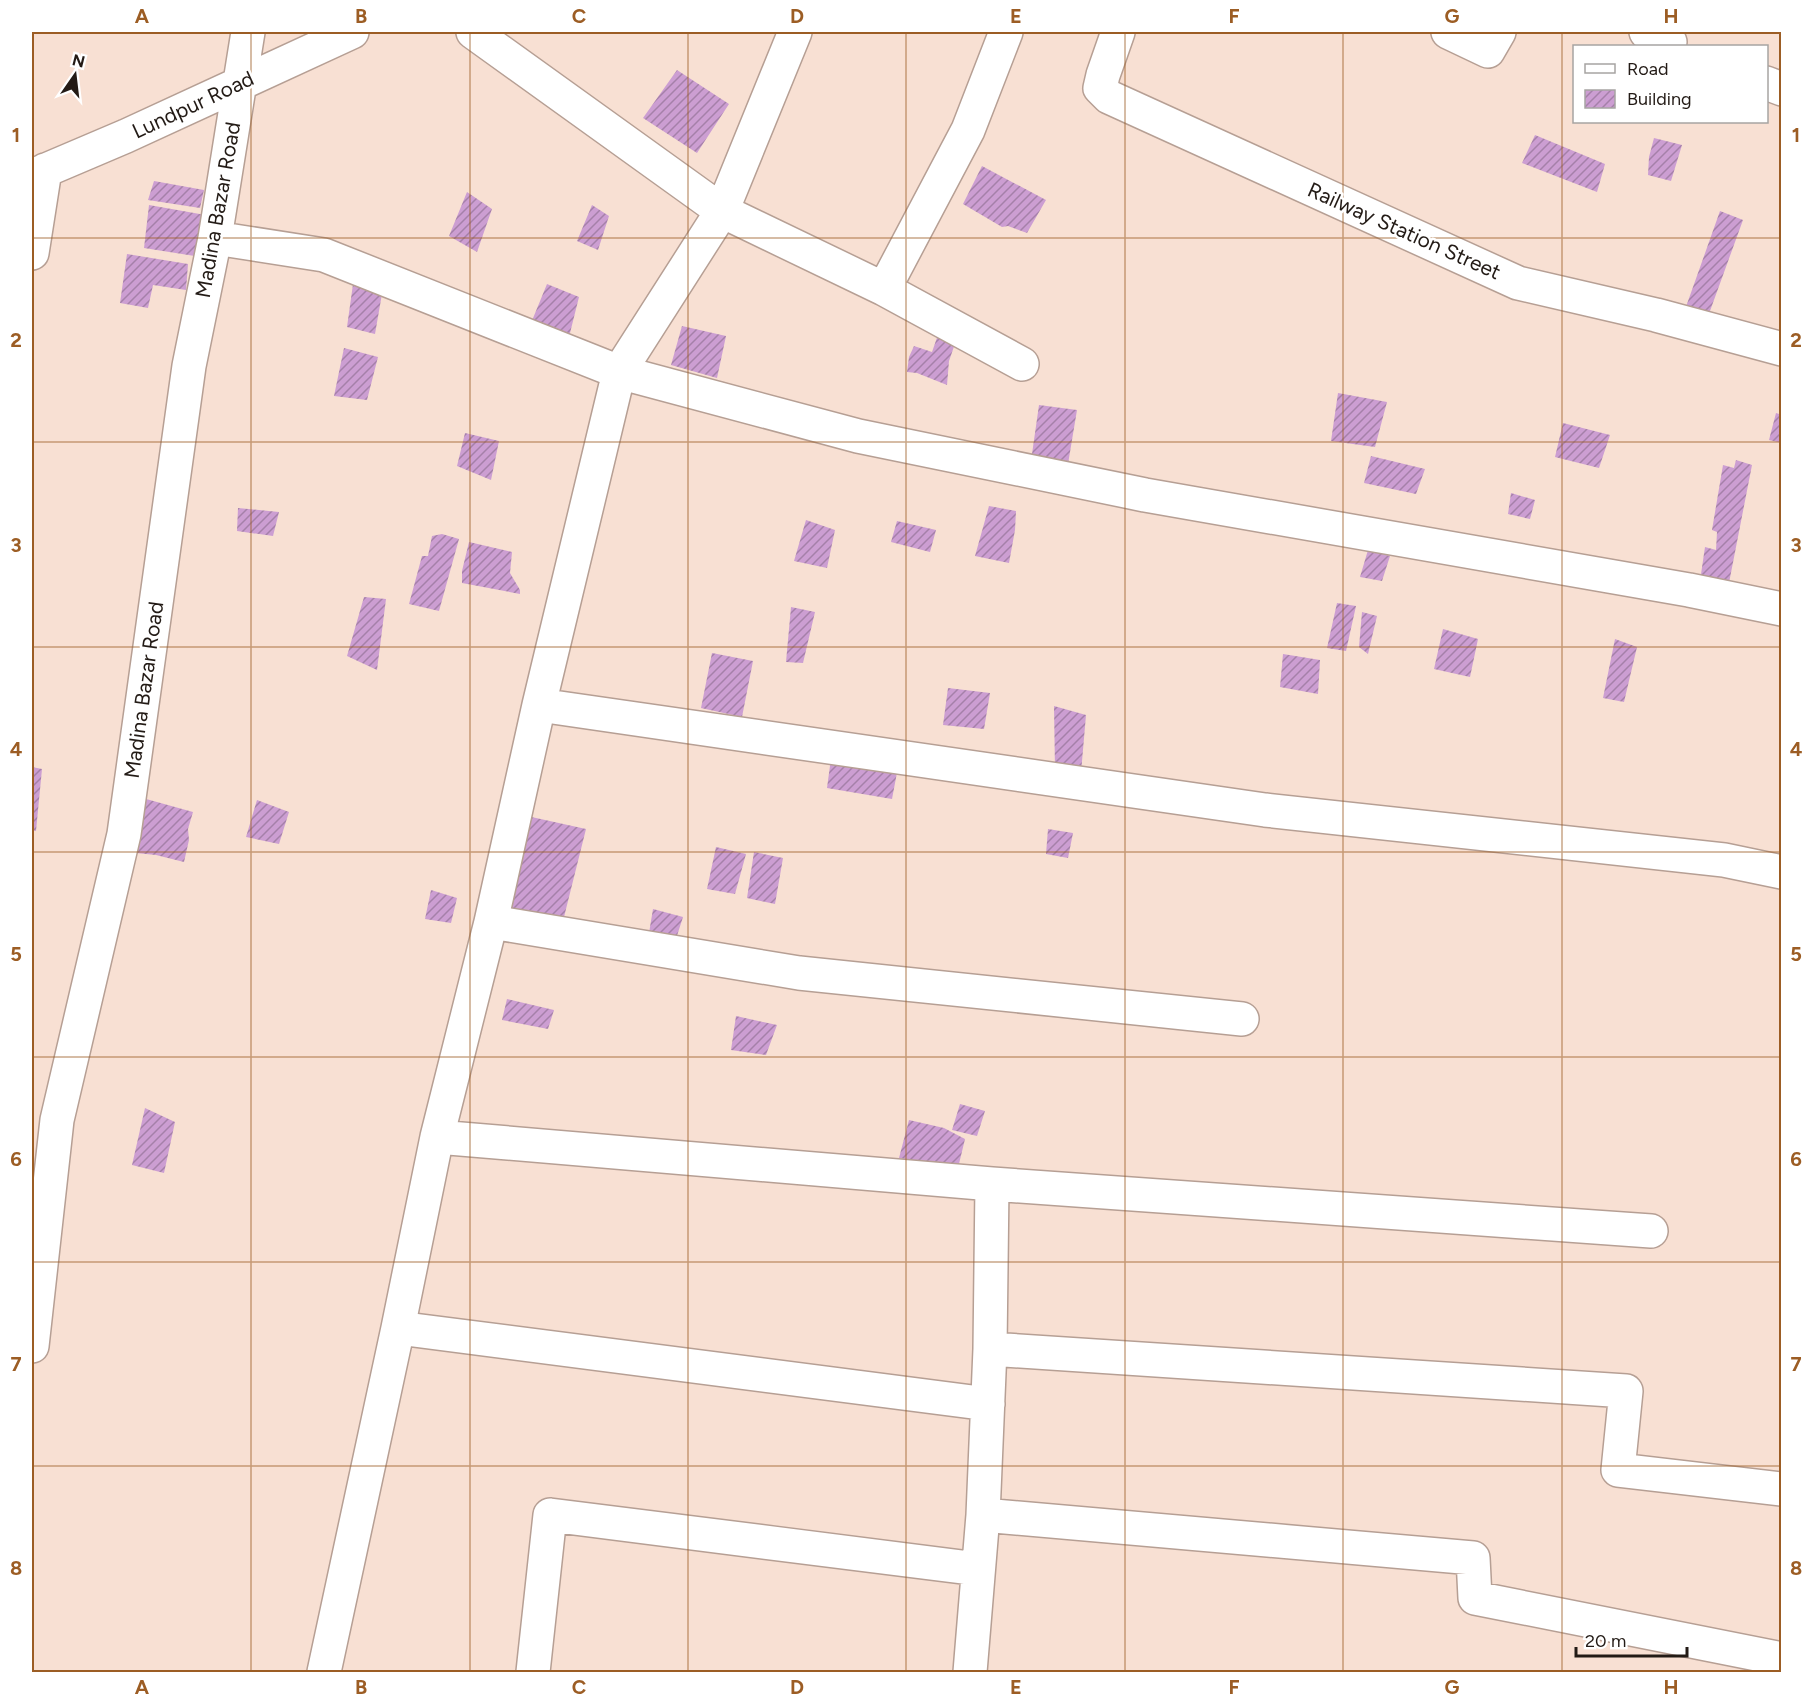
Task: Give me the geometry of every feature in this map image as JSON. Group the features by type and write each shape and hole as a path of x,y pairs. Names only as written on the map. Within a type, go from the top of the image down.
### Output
{"street":[{"name":"Madina Bazar Road","path":"32,1346 57,1120 124,834 189,366 215,238 248,32"},
{"name":"Lundpur Road","path":"38,173 126,136 352,32"},
{"path":"472,32 722,211 884,289 1022,364"},
{"path":"324,1672 437,1137 491,922 539,705 619,372 722,211 795,32"},
{"path":"884,289 968,130 1006,32"},
{"name":"Railway Station Street","path":"1118,32 1102,75 1100,88 1109,97 1518,283 1656,315 1782,349"},
{"path":"1448,32 1488,51 1499,32"},
{"path":"1768,83 1782,89"},
{"path":"32,253 38,173"},
{"path":"215,238 324,255 619,372 858,436 1145,495 1677,588 1782,609"},
{"path":"539,705 1266,810 1724,860 1782,872"},
{"path":"491,922 799,973 1242,1019"},
{"path":"437,1137 992,1184 1651,1231"},
{"path":"970,1672 983,1515 990,1349 992,1184"},
{"path":"398,1328 988,1404"},
{"path":"990,1349 1626,1391 1618,1470 1782,1489"},
{"path":"533,1672 550,1515 978,1569"},
{"path":"983,1515 1473,1558 1475,1598 1782,1659"}],"building":[{"path":"677,70 729,104 697,153 643,118"},
{"path":"1535,135 1605,164 1597,192 1522,163"},
{"path":"1654,138 1682,145 1671,181 1648,175 1649,157"},
{"path":"982,166 1046,200 1027,233 1008,226 1002,227 963,204"},
{"path":"154,181 204,190 200,208 148,200"},
{"path":"467,192 492,209 477,252 449,236"},
{"path":"149,205 211,216 201,257 144,248"},
{"path":"592,205 609,216 598,250 577,241"},
{"path":"1720,211 1743,220 1706,322 1682,318"},
{"path":"127,254 188,264 186,290 153,285 148,308 120,303"},
{"path":"354,277 383,288 375,334 347,327"},
{"path":"547,284 579,297 567,345 529,328"},
{"path":"682,326 726,336 717,378 671,365"},
{"path":"940,329 958,335 949,361 947,385 917,373 907,372 909,357 914,346 932,352"},
{"path":"344,348 378,357 367,400 334,396"},
{"path":"1338,393 1387,402 1375,447 1331,441"},
{"path":"1039,405 1077,410 1067,470 1030,468"},
{"path":"1776,413 1782,415 1782,443 1769,440"},
{"path":"1563,423 1610,435 1599,468 1555,457"},
{"path":"465,433 499,441 491,480 457,466"},
{"path":"1371,456 1425,469 1416,494 1364,483"},
{"path":"1736,460 1752,465 1728,588 1700,581 1705,547 1716,550 1717,532 1712,530 1723,465 1734,468"},
{"path":"1511,493 1535,500 1530,519 1508,514"},
{"path":"989,506 1016,511 1009,563 975,556"},
{"path":"238,508 279,512 273,536 237,531"},
{"path":"806,520 835,530 827,568 794,561"},
{"path":"897,521 936,530 930,552 891,542"},
{"path":"442,534 459,539 439,611 409,604 422,556 428,556 432,536"},
{"path":"469,542 512,552 510,573 520,594 462,583 462,571"},
{"path":"1368,550 1390,556 1382,581 1360,577"},
{"path":"364,597 386,599 377,670 347,656"},
{"path":"1337,603 1356,606 1346,651 1327,648"},
{"path":"791,607 815,612 803,663 786,662"},
{"path":"1362,612 1377,616 1368,654 1359,647"},
{"path":"1443,629 1478,639 1470,677 1434,669"},
{"path":"1615,639 1637,647 1624,702 1603,698"},
{"path":"712,653 753,661 742,717 701,708"},
{"path":"1283,654 1320,660 1318,694 1280,687"},
{"path":"948,688 990,693 984,729 943,725"},
{"path":"1054,706 1086,715 1081,773 1055,769"},
{"path":"832,751 899,762 892,799 827,788"},
{"path":"32,767 42,769 36,831 32,830"},
{"path":"139,797 193,812 188,829 189,840 184,862 156,855 126,852"},
{"path":"257,800 289,812 279,844 246,837"},
{"path":"527,816 586,829 562,925 504,913"},
{"path":"1048,829 1073,833 1068,858 1046,854"},
{"path":"716,847 746,854 735,894 707,889"},
{"path":"754,852 783,858 775,904 747,898"},
{"path":"431,890 457,898 451,923 425,919"},
{"path":"653,909 683,917 675,942 648,939"},
{"path":"507,999 554,1010 548,1029 502,1020"},
{"path":"736,1016 777,1025 766,1055 731,1050"},
{"path":"960,1104 985,1111 977,1136 952,1130"},
{"path":"145,1108 175,1122 164,1173 132,1165"},
{"path":"909,1120 944,1128 965,1139 958,1168 899,1158"}]}
